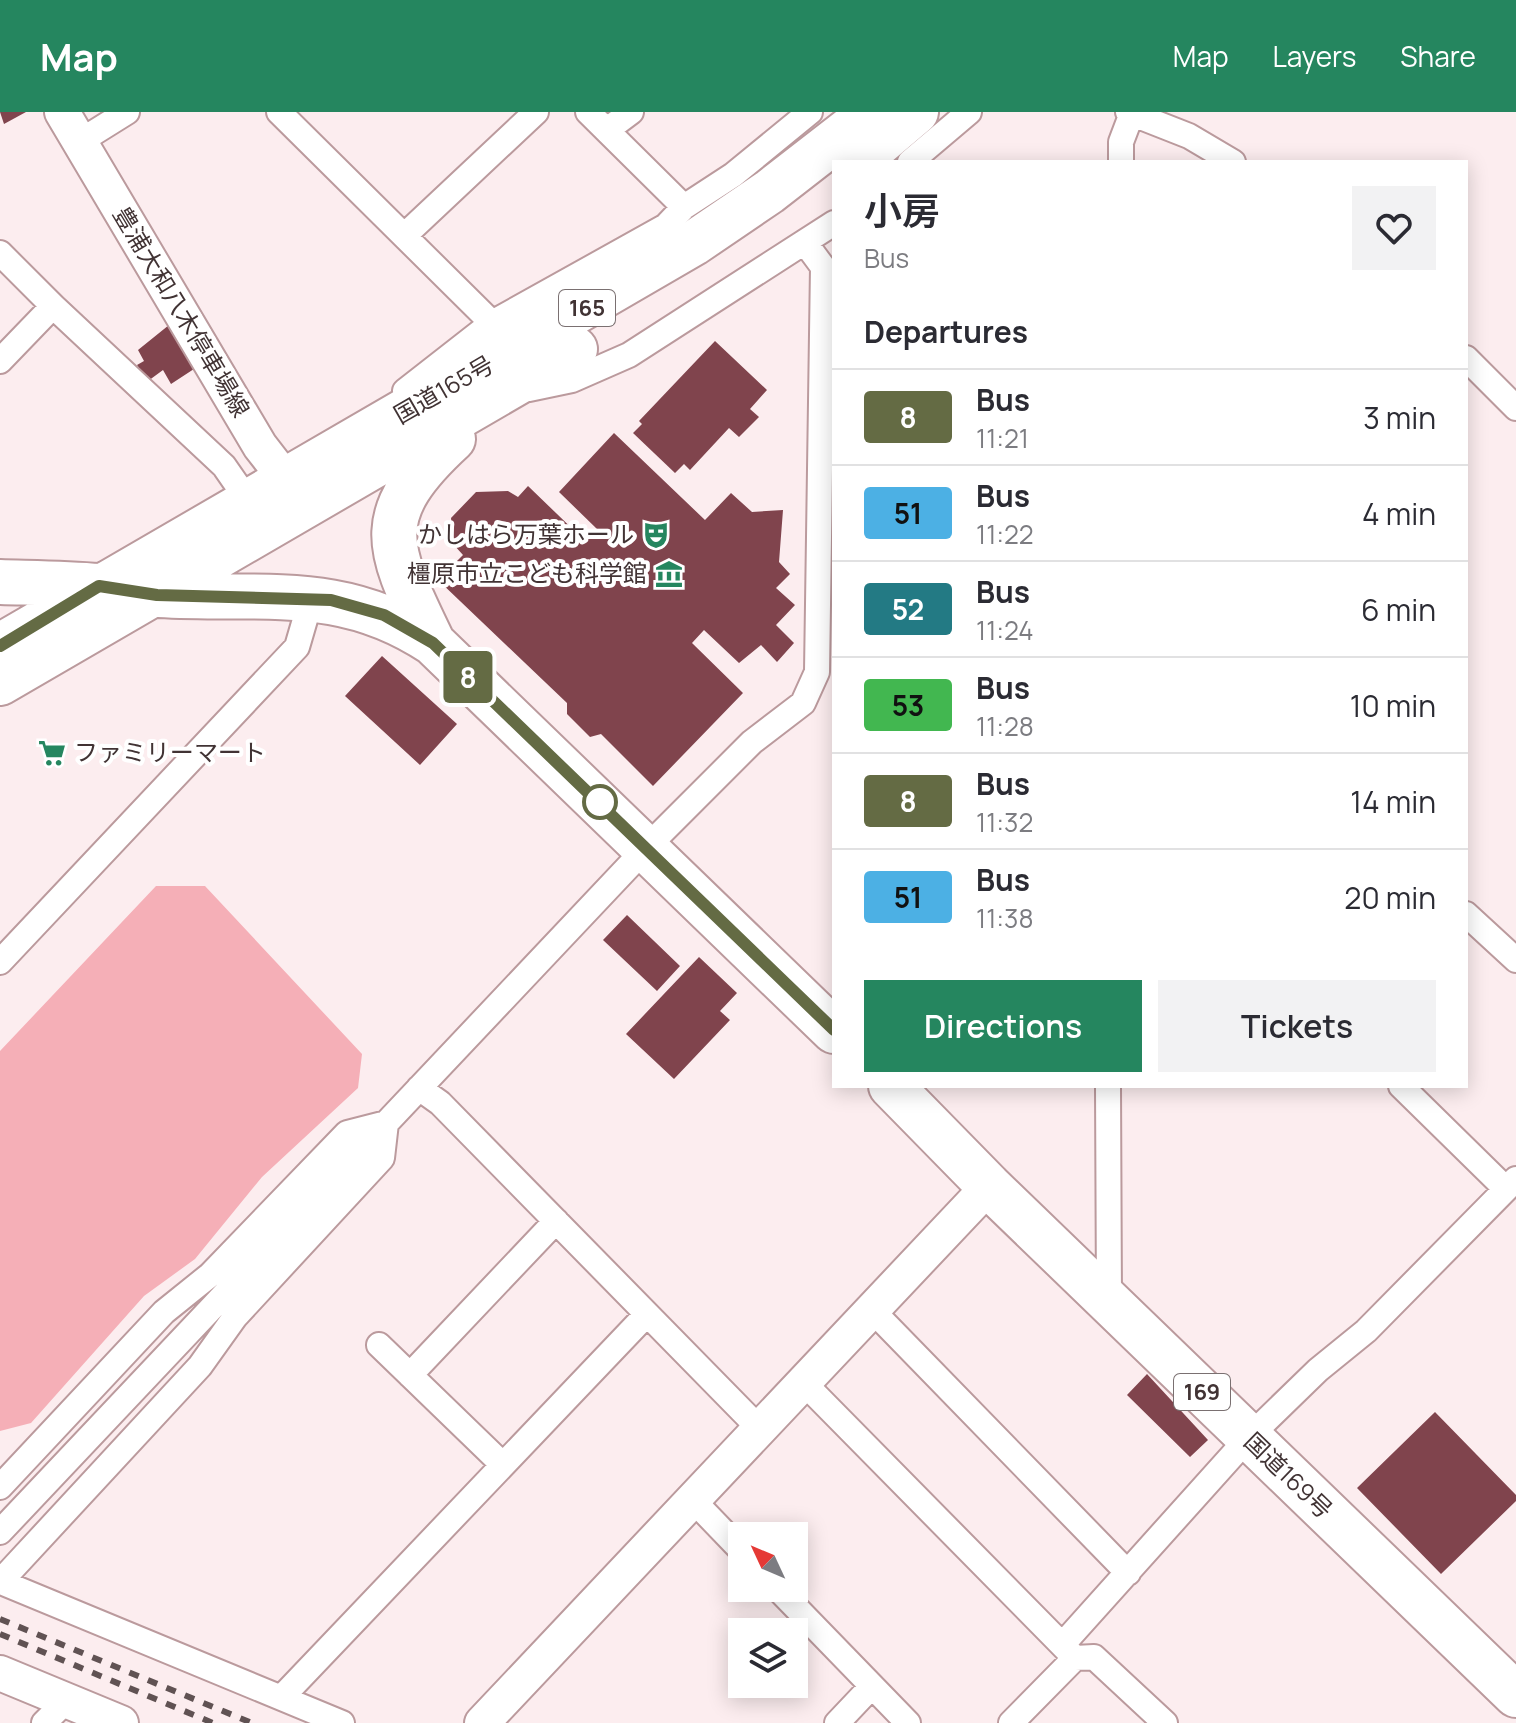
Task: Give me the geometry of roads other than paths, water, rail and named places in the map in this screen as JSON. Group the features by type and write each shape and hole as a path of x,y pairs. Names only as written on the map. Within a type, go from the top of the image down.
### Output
{"highway":[{"name":"国道165号","path":"0,683 157,595 297,494 356,440 694,243 769,192 872,112"},
{"path":"859,160 916,112"},
{"name":"国道165号","path":"0,646 249,502 297,494 500,395 711,267 832,182"},
{"path":"433,643 401,576 394,553 394,521 400,503 424,466 500,395"},
{"path":"0,582 99,586 157,595 331,600 384,615 433,643 832,1029"},
{"name":"国道169号","path":"893,1088 989,1186 1516,1695"}],"street":[{"name":"豊浦大和八木停車場線","path":"62,112 260,446 297,494"},
{"path":"79,142 127,112"},
{"path":"279,112 492,323"},
{"path":"405,235 536,112"},
{"path":"588,112 684,207"},
{"path":"607,130 631,112"},
{"path":"356,440 376,414 492,323 666,226 684,207 733,175 810,112"},
{"path":"912,160 969,112"},
{"path":"1121,160 1121,142 1130,113 1189,136 1230,160"},
{"path":"500,395 572,380 629,355 832,224"},
{"path":"0,1532 647,847 752,742 803,703 817,672 823,267 806,244"},
{"path":"0,253 224,466 249,502"},
{"path":"0,361 53,306"},
{"path":"1468,360 1516,408"},
{"path":"0,962 297,647 311,599"},
{"path":"1468,916 1516,960"},
{"path":"419,1088 440,1103 758,1427"},
{"path":"1108,1088 1109,1300"},
{"path":"1011,1723 1128,1573 1248,1438 1318,1370 1366,1331 1511,1184 1403,1088"},
{"path":"0,1487 164,1312 210,1275 347,1133 386,1123"},
{"path":"342,1723 0,1582 200,1366 235,1317 382,1158 386,1123"},
{"path":"482,1723 758,1427 989,1186"},
{"path":"410,1375 556,1221"},
{"path":"871,1309 1128,1573"},
{"path":"282,1697 647,1314"},
{"path":"379,1345 502,1464"},
{"path":"802,1381 1069,1651 1094,1657 1165,1723"},
{"path":"691,1498 728,1536"},
{"path":"791,1602 908,1723"},
{"path":"0,1673 55,1712 121,1723"},
{"path":"837,1723 872,1686"}],"railway":[{"path":"0,1619 252,1723"},
{"path":"0,1634 213,1723"}],"place":[{"name":"かしはら万葉ホール","path":"656,535"},
{"name":"橿原市立こども科学館","path":"669,574"},
{"name":"ファミリーマート","path":"52,753"}]}
